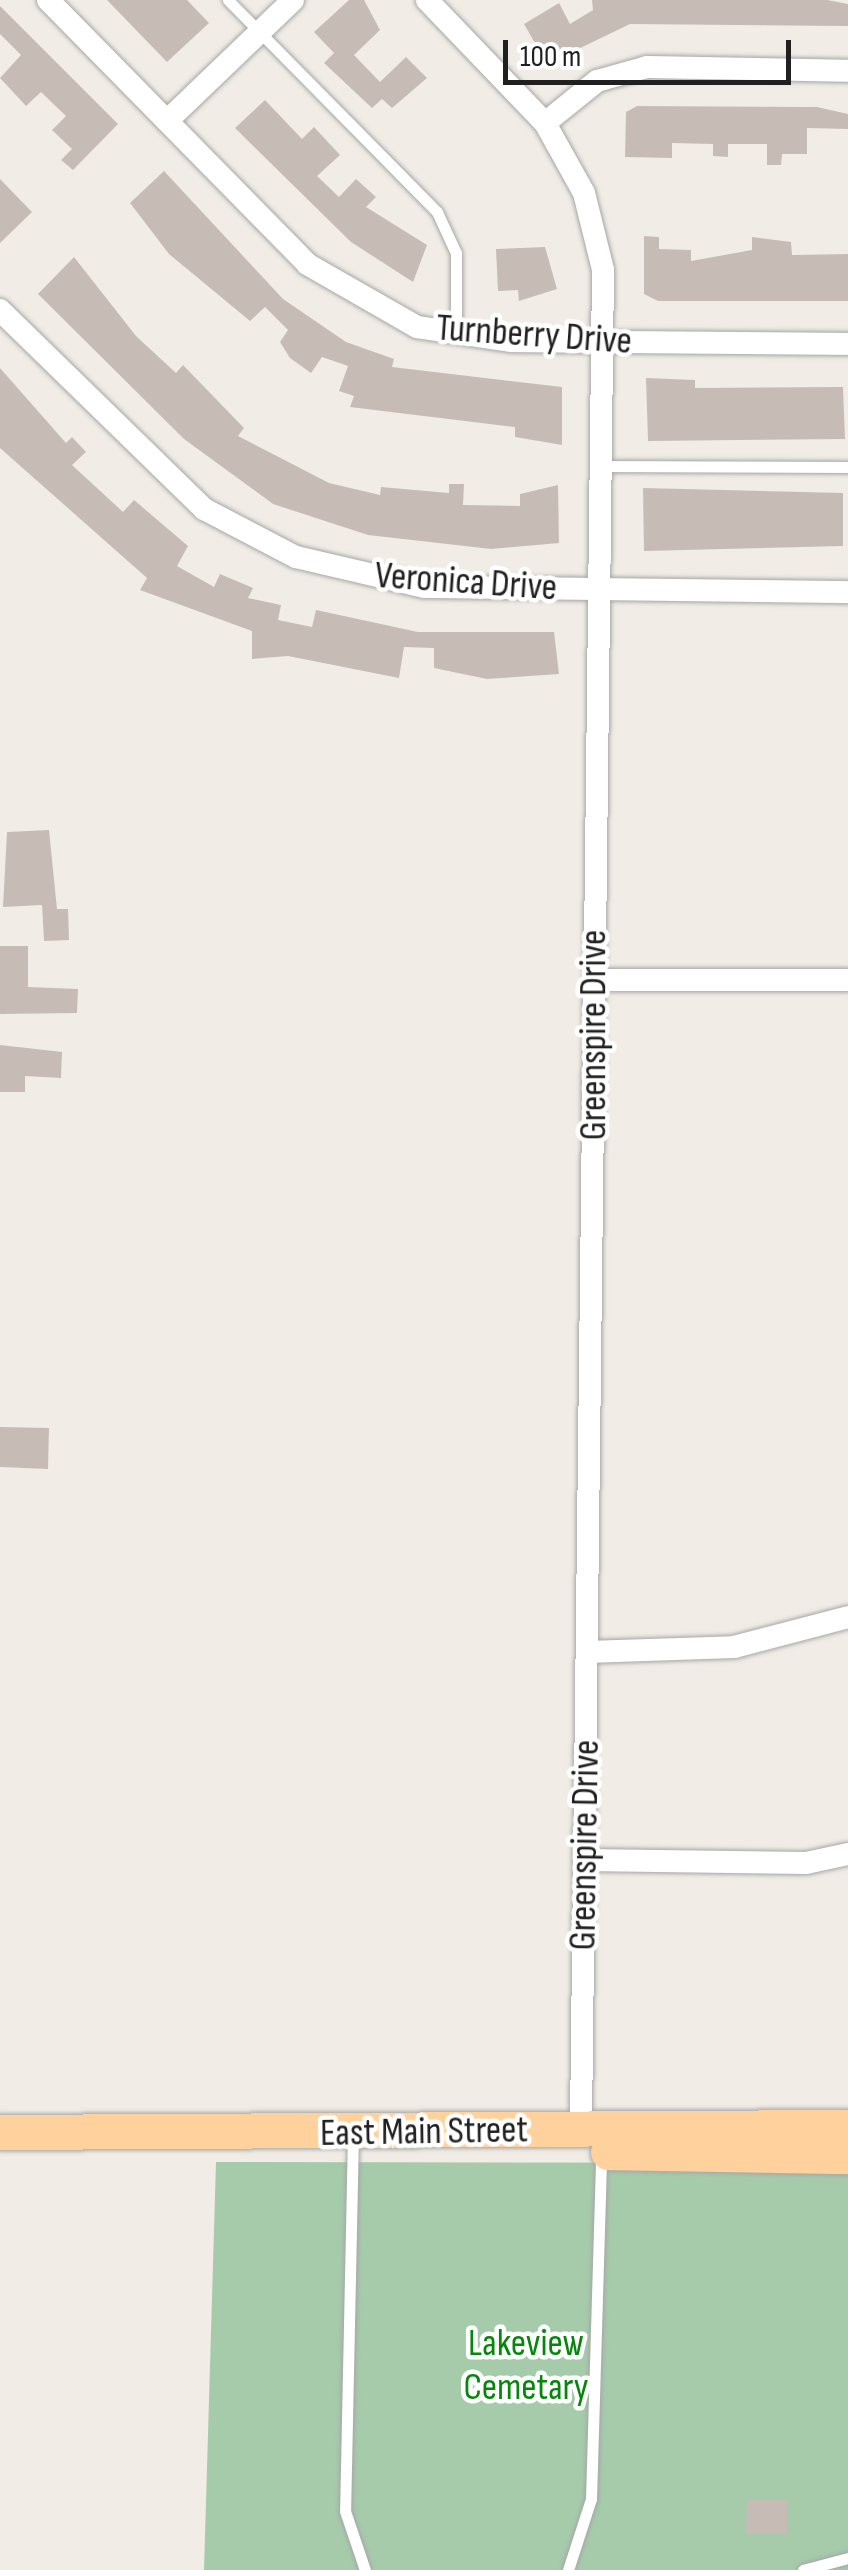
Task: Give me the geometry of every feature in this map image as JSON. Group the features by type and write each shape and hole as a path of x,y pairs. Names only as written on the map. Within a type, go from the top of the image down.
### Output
{"main road":[{"path":"752,2127 848,2107"},
{"path":"594,2137 752,2127 848,2127"},
{"name":"East Main Street","path":"0,2132 354,2133 486,2151 594,2137"},
{"path":"594,2137 848,2156"}],"street":[{"name":"Turnberry Drive","path":"48,0 306,264 370,308 456,336 600,342 848,344"},
{"path":"168,120 293,0"},
{"name":"Greenspire Drive","path":"427,0 544,123 599,239 584,1860 594,2137"},
{"path":"544,123 597,81 648,67 848,70"},
{"name":"Veronica Drive","path":"0,310 204,509 296,557 425,587 848,592"},
{"path":"594,980 848,980"},
{"path":"587,1652 734,1648 848,1617"},
{"path":"584,1860 806,1863 848,1854"}],"lane":[{"path":"228,0 437,212 456,253 456,336"},
{"path":"599,466 848,468"},
{"path":"354,2133 346,2511 365,2570"},
{"path":"568,2570 591,2498 594,2137"},
{"path":"802,2570 848,2558"}],"green space":[{"name":"Lakeview Cemetary","path":"216,2162 848,2163 848,2570 204,2570"}],"building":[{"path":"107,0 187,0 209,23 167,62"},
{"path":"349,0 364,0 380,30 354,55 380,82 406,57 427,78 392,108 382,99 372,108 324,63 334,53 314,32"},
{"path":"592,0 827,0 848,4 848,26 630,24 547,64 524,24 559,3 570,24 593,10"},
{"path":"0,6 118,124 73,170 61,160 72,149 52,130 66,116 41,92 26,106 0,78 21,55 0,34"},
{"path":"265,100 302,139 314,127 340,155 317,176 339,197 356,179 376,197 366,207 427,245 413,282 351,242 235,128"},
{"path":"637,106 817,107 848,114 848,129 807,128 807,154 782,154 781,165 767,165 767,144 728,144 728,157 713,156 713,144 672,143 672,158 625,157 626,112"},
{"path":"164,171 283,299 346,342 394,359 392,367 562,387 562,445 515,437 515,427 350,407 354,396 339,391 348,366 322,357 311,373 290,358 280,342 288,330 265,307 250,321 169,254 130,203"},
{"path":"0,179 32,212 0,243"},
{"path":"644,236 659,237 659,249 691,250 691,261 752,250 752,237 791,242 792,255 848,254 848,301 658,301 644,294"},
{"path":"545,247 557,289 519,301 518,290 498,291 496,249"},
{"path":"74,257 136,336 176,373 183,365 244,428 238,436 329,483 380,495 381,487 449,493 449,484 464,484 463,505 520,506 520,494 558,485 559,543 491,549 368,535 273,504 184,439 38,294"},
{"path":"0,368 66,443 72,437 86,452 72,465 123,512 134,500 188,546 177,566 214,587 220,574 253,588 248,598 281,605 278,620 312,627 316,610 418,632 554,632 559,674 487,679 434,668 434,648 404,647 399,678 288,656 252,659 252,631 140,590 147,578 0,448"},
{"path":"646,378 695,380 695,388 843,387 845,439 648,441"},
{"path":"643,488 843,493 843,546 644,551"},
{"path":"49,830 57,909 68,909 69,940 44,941 42,905 3,907 7,832"},
{"path":"0,946 28,946 28,987 78,989 77,1013 0,1014"},
{"path":"0,1045 62,1052 61,1078 25,1076 25,1092 0,1092"},
{"path":"0,1427 49,1428 48,1469 0,1467"},
{"path":"747,2500 787,2500 787,2534 746,2534"}]}
